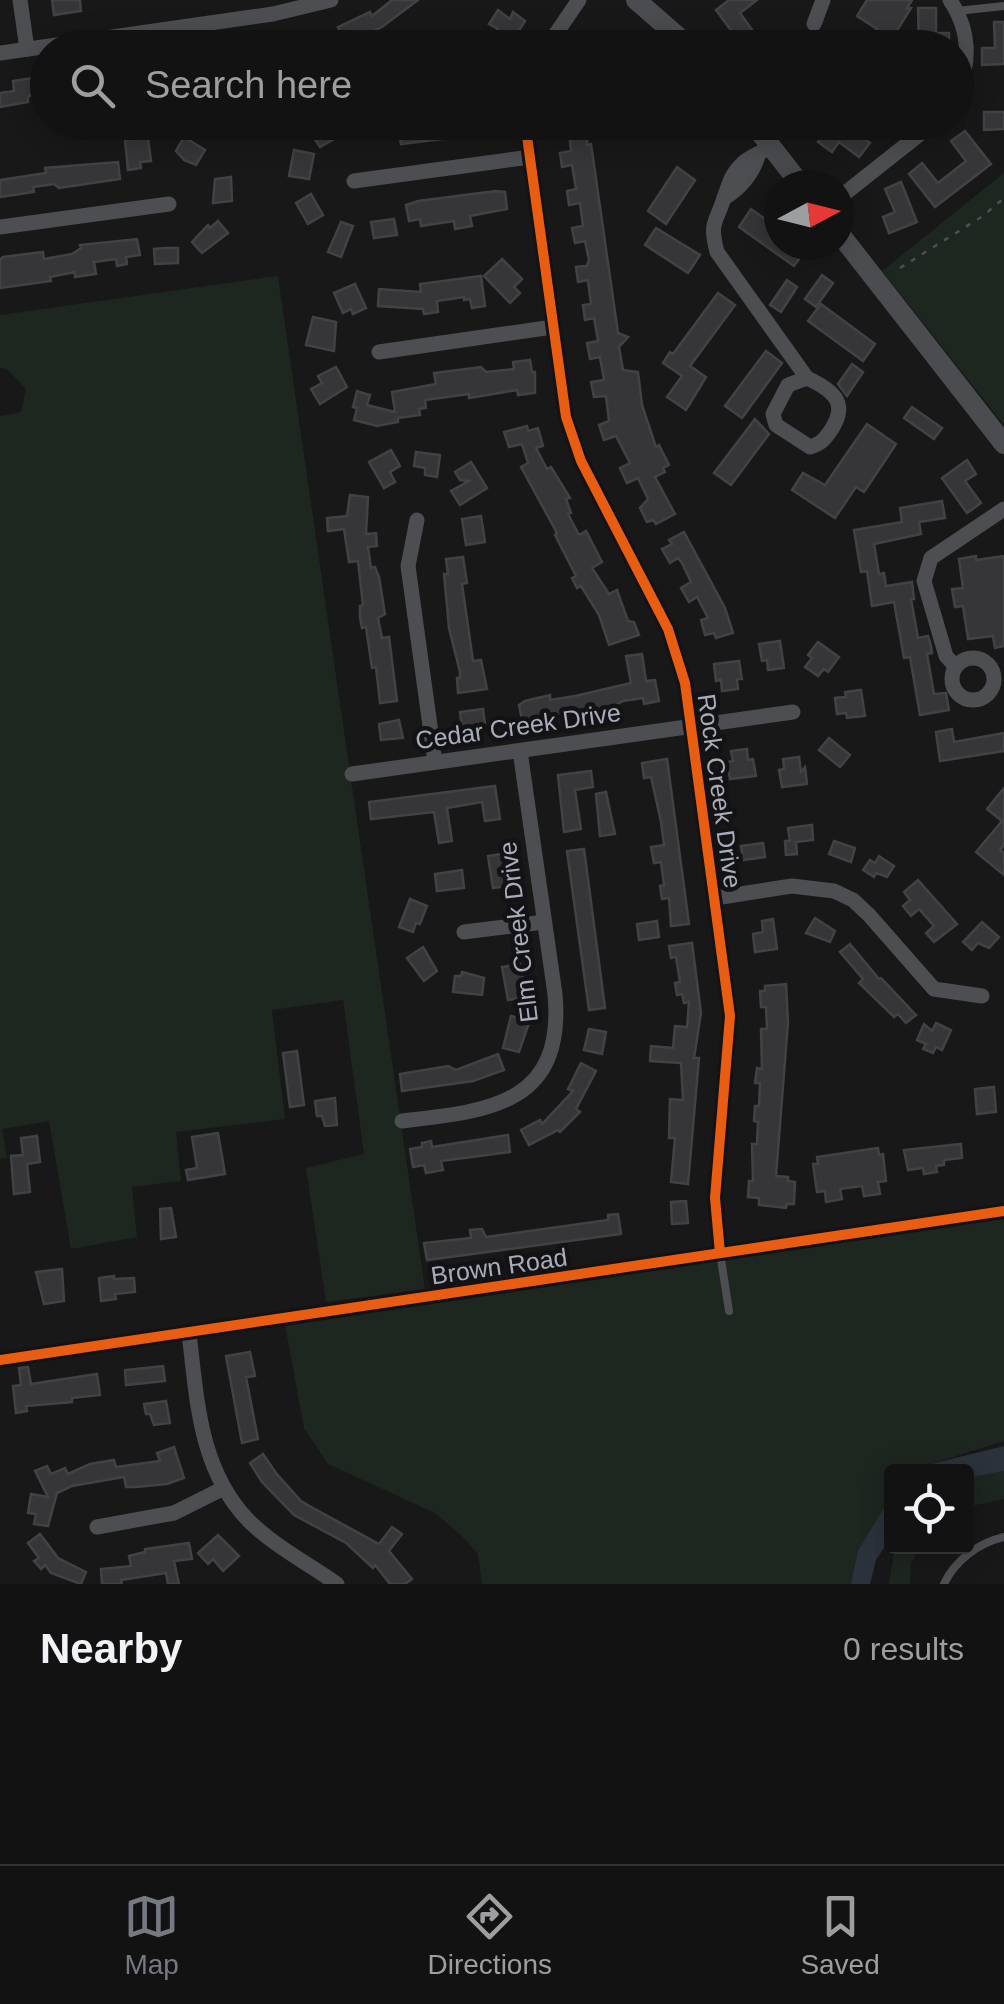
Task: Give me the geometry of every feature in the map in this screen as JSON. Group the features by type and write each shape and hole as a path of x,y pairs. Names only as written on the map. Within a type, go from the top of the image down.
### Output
{"main road":[{"path":"636,0 670,30"},
{"path":"759,140 764,151 785,170"},
{"path":"854,252 1004,444"}],"street":[{"path":"20,0 27,49"},
{"path":"161,30 273,14 331,0"},
{"path":"558,30 579,0"},
{"path":"814,24 822,0"},
{"path":"954,5 964,30"},
{"path":"0,53 30,49"},
{"name":"Rock Creek Drive","path":"528,140 566,417 581,461 668,629 685,682 730,1016 716,1198 720,1253"},
{"path":"854,186 912,140"},
{"path":"764,151 746,160 725,185 724,198 713,222 717,252 807,378 826,390 840,406 840,416 820,444 810,447 776,425 773,414 788,385 807,378"},
{"path":"354,181 530,157"},
{"path":"0,226 169,204"},
{"path":"379,352 554,327"},
{"path":"956,666 946,656 924,581 925,569 930,558 1002,514"},
{"path":"417,520 408,566 435,762"},
{"name":"Cedar Creek Drive","path":"352,774 793,712"},
{"name":"Elm Creek Drive","path":"402,1121 504,1104 525,1089 554,1046 557,1020 520,751"},
{"path":"714,898 792,886 834,891 853,900 869,915 934,988 982,996"},
{"path":"464,932 544,922"},
{"name":"Brown Road","path":"0,1360 1004,1211"},
{"path":"188,1333 206,1452 224,1488 249,1521 338,1584"},
{"path":"97,1527 174,1512 224,1488"}],"lane":[{"path":"954,5 1004,6"},
{"path":"720,1253 729,1311"},
{"path":"944,1584 976,1548 1004,1537"}],"path":[{"path":"900,268 983,216 1004,198"}],"shaded area":[{"path":"1004,173 1004,425 882,271"},
{"path":"278,276 425,1289 326,1302 306,1168 364,1154 343,1000 272,1010 285,1119 176,1132 181,1181 132,1187 137,1237 71,1249 49,1121 2,1129 7,1158 0,1159 0,416 21,412 26,389 7,369 0,368 0,315"},
{"path":"1004,1218 1004,1441 931,1464 884,1464 884,1508 859,1551 851,1584 482,1584 478,1554 435,1513 328,1464 304,1428 285,1325"},
{"path":"1004,1446 1004,1471 974,1477 974,1464 931,1464"},
{"path":"1004,1471 1004,1499 974,1505 974,1477"},
{"path":"884,1508 884,1548 876,1560 870,1584 851,1584 858,1551"},
{"path":"894,1554 916,1554 911,1563 910,1584 889,1584"}],"building":[{"path":"52,0 80,0 81,11 54,15"},
{"path":"392,0 418,0 376,30 338,27 370,12 372,16"},
{"path":"729,0 757,0 740,13 752,30 731,30 716,10"},
{"path":"867,0 912,0 897,30 876,30 857,16"},
{"path":"918,8 936,8 936,30 919,30"},
{"path":"498,10 510,19 513,12 525,21 519,30 498,30 489,24"},
{"path":"994,22 1004,22 1004,64 982,65 982,48 995,48"},
{"path":"30,78 28,102 0,107 0,93 14,91 13,81"},
{"path":"984,112 1004,112 1004,129 984,130"},
{"path":"125,140 148,140 151,161 140,162 141,168 128,170"},
{"path":"182,140 205,150 196,165 176,151"},
{"path":"400,140 434,140 401,144"},
{"path":"570,140 587,140 587,145 591,144 618,333 628,337 619,347 623,370 638,372 642,405 656,447 659,445 669,465 655,477 675,514 656,524 653,520 647,522 640,508 648,499 638,478 627,483 620,468 630,463 616,436 604,440 599,425 609,421 606,396 594,397 591,382 604,380 600,357 590,359 587,343 598,341 594,318 585,320 583,305 591,304 588,280 578,282 576,267 587,266 589,260 585,241 575,243 572,228 583,226 580,203 569,205 567,191 576,189 572,165 562,167 560,153 571,151"},
{"path":"866,140 870,143 859,157 839,142 832,152 818,142"},
{"path":"972,140 991,164 935,207 909,174 922,163 938,183 966,161 951,141"},
{"path":"294,150 314,154 309,179 289,176"},
{"path":"118,162 120,179 59,188 54,184 33,187 34,192 0,197 0,180 46,173 45,168"},
{"path":"677,167 695,180 666,224 648,211"},
{"path":"231,177 232,201 213,203 215,179"},
{"path":"901,182 917,222 889,233 883,217 895,212 885,189"},
{"path":"505,192 507,209 470,216 472,226 455,229 454,221 421,226 420,219 409,221 406,205"},
{"path":"311,194 323,215 308,224 296,203"},
{"path":"751,209 764,218 764,245 739,227"},
{"path":"394,219 397,235 374,238 371,222"},
{"path":"218,221 228,233 202,253 192,242 208,225 210,228"},
{"path":"341,222 353,226 341,257 328,252"},
{"path":"656,228 700,255 688,273 645,245"},
{"path":"137,239 140,255 126,257 127,264 117,266 116,259 94,262 96,274 75,277 75,272 50,277 51,281 0,288 3,257 43,252 44,259 72,254 80,245"},
{"path":"178,248 178,263 155,264 154,249"},
{"path":"502,259 522,279 514,287 520,293 510,303 484,276"},
{"path":"822,275 833,283 816,307 805,299"},
{"path":"481,276 485,306 472,308 470,299 464,297 437,301 438,312 424,314 423,309 378,306 379,289 421,292 420,284"},
{"path":"787,280 797,287 781,312 770,305"},
{"path":"355,284 366,308 353,314 351,309 343,313 334,293"},
{"path":"718,293 735,305 690,366 706,377 686,410 667,397 682,376 663,363"},
{"path":"821,304 875,344 863,361 808,321"},
{"path":"313,317 336,322 334,351 306,345"},
{"path":"766,351 782,363 742,418 725,406"},
{"path":"530,360 535,372 535,393 518,395 517,390 425,400 426,408 419,409 420,415 377,426 354,420 357,391 370,395 367,405 395,412 392,392 436,384 434,373 481,367 486,372 514,369 513,362"},
{"path":"852,364 863,372 847,396 838,384"},
{"path":"336,367 347,387 320,404 311,389 322,383 318,376"},
{"path":"912,407 942,428 934,439 904,418"},
{"path":"755,419 769,434 731,485 714,473"},
{"path":"867,424 896,444 864,492 856,487 835,518 792,490 803,473 825,485"},
{"path":"527,426 528,431 538,428 543,446 536,448 570,498 566,499 571,513 568,514 579,535 586,531 602,562 592,568 609,594 617,590 628,621 634,622 639,635 609,645 599,615 581,586 577,588 572,578 576,576 557,533 521,467 528,463 522,444 509,447 504,432"},
{"path":"391,450 400,466 390,472 395,482 384,488 369,462"},
{"path":"416,452 440,455 437,477 425,475 425,468 414,466"},
{"path":"967,460 976,474 965,481 981,503 967,513 942,478"},
{"path":"471,462 487,488 460,505 451,491 469,481 460,480 455,472"},
{"path":"350,495 368,497 366,534 376,533 377,546 368,547 371,568 375,567 379,577 385,614 378,618 382,638 389,637 397,701 380,703 376,667 372,668 366,627 362,628 360,618 363,605 358,561 349,562 344,529 328,531 327,518 347,516"},
{"path":"942,501 945,518 919,522 921,534 874,544 879,574 884,573 886,586 912,582 918,638 928,636 931,646 932,653 927,654 934,694 946,693 949,710 920,715 910,657 904,658 894,602 872,606 867,571 861,572 854,530 902,522 900,508"},
{"path":"481,516 485,542 466,545 462,519"},
{"path":"684,532 725,608 733,633 716,638 714,633 705,635 701,620 708,618 697,597 689,602 681,588 691,582 682,563 678,558 670,563 662,549"},
{"path":"976,556 976,560 1004,556 1004,646 995,648 993,636 968,639 963,606 955,607 952,589 963,588 959,559"},
{"path":"463,557 467,583 462,584 473,661 481,660 487,689 458,693 460,672 449,628 444,574 448,574 446,559"},
{"path":"780,641 784,668 768,670 759,644"},
{"path":"818,642 839,657 828,672 824,669 818,676 805,667"},
{"path":"642,654 646,681 655,680 659,701 644,704 643,698 623,701 608,709 553,714 554,725 546,727 544,716 522,720 519,705 525,701 550,695 550,700 575,696 631,683 626,656"},
{"path":"739,661 742,679 737,679 738,689 722,691 714,664"},
{"path":"861,690 865,716 847,718 846,713 837,714 835,698"},
{"path":"483,709 485,724 462,728 460,712"},
{"path":"399,720 403,738 381,740 379,724"},
{"path":"952,729 954,742 1004,733 1004,751 940,761 936,732"},
{"path":"829,738 850,755 840,767 819,750"},
{"path":"747,749 756,776 730,779 727,762 733,761 731,751"},
{"path":"799,757 807,784 782,787 779,770 784,769 783,759"},
{"path":"667,759 689,924 671,926 669,898 662,899 661,862 654,863 651,847 664,845 661,822 651,777 644,778 642,763"},
{"path":"591,771 593,787 575,790 581,829 564,832 558,775"},
{"path":"495,786 500,819 485,821 482,802 447,808 452,841 439,843 434,812 371,819 369,802"},
{"path":"1004,788 1004,845 1000,850 1004,853 1004,875 976,852 1002,821 987,809"},
{"path":"606,792 615,834 600,836 596,794"},
{"path":"812,825 813,840 796,842 797,854 786,855 788,828"},
{"path":"834,841 855,848 851,862 829,854"},
{"path":"763,843 765,857 743,860 741,846"},
{"path":"584,849 605,1008 589,1010 567,851"},
{"path":"502,854 506,858 508,886 493,888 488,856"},
{"path":"879,856 894,866 887,877 876,873 874,877 863,870"},
{"path":"462,870 464,888 437,891 435,874"},
{"path":"918,880 957,924 934,942 926,933 934,926 919,909 911,916 903,906 910,900 904,892"},
{"path":"410,899 427,906 413,932 399,927"},
{"path":"815,918 835,931 830,942 806,933"},
{"path":"773,919 777,949 755,952 753,934 763,932 762,921"},
{"path":"657,921 659,937 639,940 637,924"},
{"path":"982,922 999,937 989,948 978,943 972,950 963,942"},
{"path":"692,943 701,1013 694,1058 699,1058 688,1184 671,1182 675,1138 669,1138 670,1099 683,1100 681,1063 650,1061 651,1046 673,1048 675,1026 687,1027 689,1002 684,1003 682,994 677,995 675,983 680,982 676,957 671,958 669,946"},
{"path":"850,944 916,1015 906,1023 898,1014 894,1017 859,983 863,979 840,952"},
{"path":"423,947 437,971 424,981 407,958"},
{"path":"520,964 527,997 508,1000 502,967"},
{"path":"462,972 484,978 482,995 453,992 455,976"},
{"path":"786,984 788,1022 776,1176 795,1182 794,1204 787,1204 786,1208 759,1205 759,1198 748,1197 749,1181 753,1181 752,1144 757,1144 758,1122 754,1121 760,1083 755,1083 757,1068 762,1069 761,1029 767,1029 766,1007 761,1007 760,991 765,991 765,986"},
{"path":"511,1016 530,1020 519,1052 503,1048"},
{"path":"936,1023 951,1030 942,1050 936,1047 933,1053 923,1049 926,1044 917,1040 924,1024 932,1031"},
{"path":"589,1029 606,1032 602,1054 584,1050"},
{"path":"297,1051 304,1105 290,1107 283,1053"},
{"path":"498,1054 504,1070 473,1081 402,1091 400,1074 448,1066 456,1070"},
{"path":"581,1063 596,1071 576,1109 580,1112 560,1132 529,1145 521,1130 540,1120 542,1124 573,1091 568,1089"},
{"path":"994,1087 996,1112 977,1114 975,1089"},
{"path":"335,1098 337,1125 325,1126 322,1116 317,1116 315,1101"},
{"path":"218,1133 225,1174 188,1180 186,1170 197,1168 192,1137"},
{"path":"508,1135 510,1152 441,1161 443,1170 426,1173 424,1165 413,1167 410,1149 422,1147 422,1143 431,1141 432,1147"},
{"path":"37,1136 40,1162 27,1164 30,1192 14,1194 11,1156 23,1155 21,1138"},
{"path":"961,1144 962,1158 944,1160 944,1165 936,1166 937,1172 924,1174 923,1168 908,1170 904,1150"},
{"path":"878,1148 879,1155 883,1154 886,1181 878,1182 880,1194 864,1196 862,1186 840,1189 842,1199 826,1202 825,1191 817,1192 813,1164 818,1164 817,1157"},
{"path":"686,1201 688,1223 672,1224 671,1202"},
{"path":"171,1208 176,1237 161,1239 160,1209"},
{"path":"618,1214 621,1234 427,1260 424,1243 471,1238 470,1230 482,1229 486,1237 608,1220 608,1215"},
{"path":"62,1269 64,1301 44,1304 36,1272"},
{"path":"99,1278 134,1278 135,1292 115,1294 116,1299 101,1301"},
{"path":"250,1352 255,1376 246,1377 258,1439 242,1443 226,1356"},
{"path":"163,1366 165,1381 126,1385 125,1370"},
{"path":"28,1367 31,1384 97,1374 100,1395 26,1406 27,1411 16,1413 13,1386 21,1385 19,1368"},
{"path":"166,1401 170,1423 154,1425 144,1404"},
{"path":"174,1447 184,1478 136,1487 126,1487 124,1477 72,1486 57,1493 48,1526 34,1524 36,1514 28,1513 31,1494 48,1497 35,1471 47,1466 51,1474 65,1468 68,1474 90,1464 114,1460 116,1467 160,1461 157,1453"},
{"path":"263,1454 301,1501 313,1508 379,1544 392,1527 402,1534 389,1551 412,1579 405,1584 390,1584 375,1565 373,1568 346,1543 294,1515 262,1482 250,1463"},
{"path":"40,1534 58,1558 86,1572 81,1584 51,1573 45,1565 41,1569 34,1561 39,1558 28,1543"},
{"path":"218,1535 239,1556 223,1571 213,1559 208,1564 198,1553"},
{"path":"189,1543 192,1559 174,1561 179,1584 168,1584 166,1573 121,1580 122,1584 102,1584 101,1569 131,1566 129,1556 145,1549"}],"cycle path":[{"path":"528,140 566,417 581,461 668,629 685,683 730,1016 715,1198 720,1253"},
{"path":"0,1360 1004,1211"}]}
